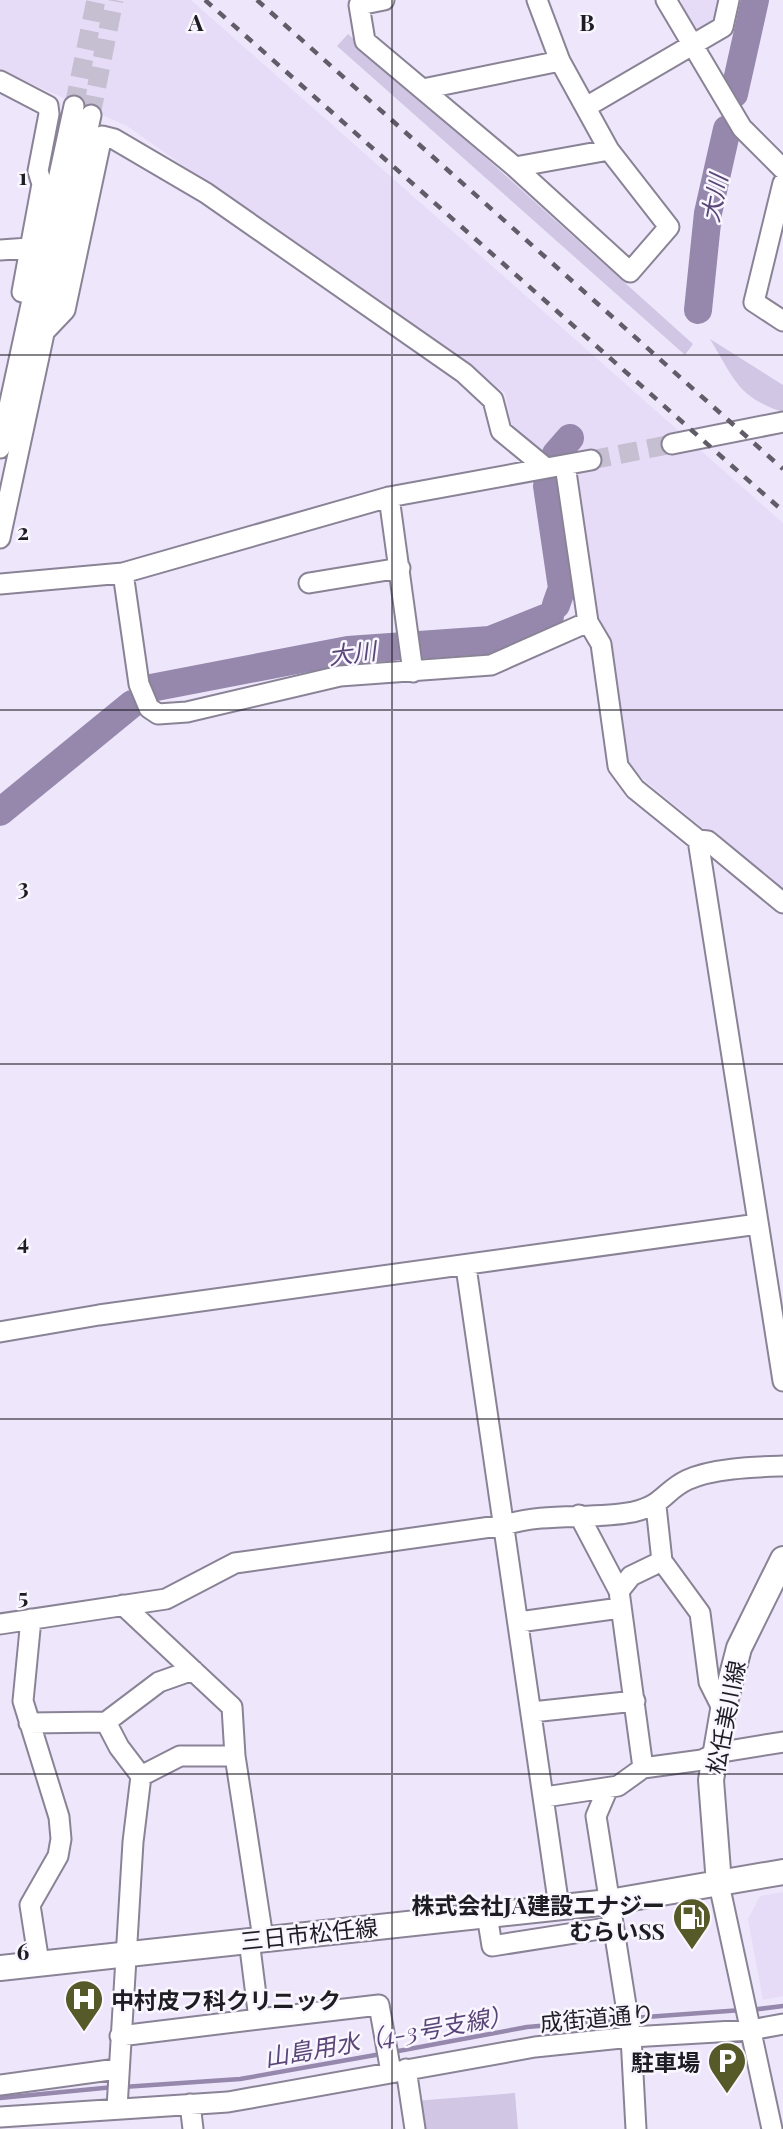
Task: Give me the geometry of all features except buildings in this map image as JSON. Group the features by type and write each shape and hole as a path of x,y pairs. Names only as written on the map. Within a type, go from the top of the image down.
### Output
{"main road":[{"name":"松任美川線","path":"719,1884 711,1780 723,1710 739,1647 783,1559"},
{"name":"三日市松任線","path":"0,1968 609,1902 783,1872"}],"street":[{"path":"384,0 359,5 365,41 515,167 630,272 669,227 609,150 560,61 537,0"},
{"path":"666,0 742,128 783,169"},
{"path":"586,107 723,27 729,0"},
{"path":"423,89 560,61"},
{"path":"0,81 48,106 38,171 42,184 20,309 36,331"},
{"path":"0,538 36,331 83,110"},
{"path":"0,448 36,331 65,310 102,136 114,139 206,193 464,373 493,400 501,431 556,466 588,622 601,644 618,766 635,789 698,840 708,841 783,903"},
{"path":"515,167 609,150"},
{"path":"783,183 754,302 783,321"},
{"path":"0,250 29,248"},
{"path":"672,444 783,422"},
{"path":"0,584 123,573 389,497 591,460"},
{"path":"389,497 410,633 412,663"},
{"path":"309,583 400,569"},
{"path":"123,573 139,684 149,708 158,714 187,712 340,676 412,663 491,665 588,622"},
{"path":"698,840 783,1381"},
{"path":"0,1332 99,1315 758,1224"},
{"path":"466,1266 559,1907"},
{"path":"0,1624 166,1599 235,1563 505,1525 522,1519 629,1513 656,1506 687,1480 738,1468 783,1466"},
{"path":"656,1506 662,1561 700,1613 709,1682 723,1710"},
{"path":"579,1515 619,1600 643,1768"},
{"path":"619,1600 631,1576 662,1561"},
{"path":"519,1622 619,1600"},
{"path":"123,1605 232,1707 256,1939 259,2019"},
{"path":"31,1619 23,1701 59,1817 61,1839 58,1856 30,1905 39,1963"},
{"path":"29,1723 106,1722 159,1682 192,1670"},
{"path":"532,1712 635,1701"},
{"path":"0,2085 117,2088 132,1842 141,1776 119,1747 106,1722"},
{"path":"545,1797 618,1786 643,1768 702,1760 716,1752 783,1742"},
{"path":"141,1776 180,1756 235,1756"},
{"path":"608,1788 596,1816 628,2023 635,2129"},
{"path":"719,1884 772,2129"},
{"path":"487,1915 492,1946 613,1927"},
{"path":"120,2036 379,2005 386,2042 415,2129"},
{"name":"成街道通り","path":"0,2116 117,2088 191,2104 228,2102 396,2068 535,2047 628,2023 748,2016 783,2024"},
{"path":"191,2104 193,2129"}],"shaded area":[{"path":"0,0 191,0 783,523 783,895 625,764 608,636 591,617 569,458 545,459 511,423 505,393 127,126 0,70"},
{"path":"681,0 720,0 715,25 704,33 690,28"},
{"path":"348,34 693,344 685,355 337,46"},
{"path":"710,339 783,385 783,412 746,393"},
{"path":"783,1892 783,1996 763,2000 748,1919 760,1896"},
{"path":"515,2093 518,2129 418,2129 414,2101"}],"waterway":[{"name":"大川","path":"734,94 755,0"},
{"name":"大川","path":"698,310 708,213 727,129"},
{"name":"大川","path":"556,454 570,438"},
{"name":"大川","path":"547,486 562,588 556,605"},
{"name":"大川","path":"151,688 348,650 490,640 550,616"},
{"name":"大川","path":"0,812 132,704"},
{"name":"山島用水（4-3号支線）","path":"751,2010 783,2006"},
{"name":"山島用水（4-3号支線）","path":"632,2018 742,2010"},
{"name":"山島用水（4-3号支線）","path":"393,2052 527,2027 623,2019"},
{"name":"山島用水（4-3号支線）","path":"123,2087 240,2079 381,2054"},
{"name":"山島用水（4-3号支線）","path":"0,2098 114,2087"}],"tunnel":[{"path":"74,106 96,0"},
{"path":"91,115 114,0"},
{"path":"591,460 672,444"}],"railway":[{"path":"205,0 783,511"},
{"path":"257,0 783,469"}],"place":[{"name":"株式会社JA建設エナジー むらいSS","path":"692,1951"},
{"name":"中村皮フ科クリニック","path":"84,2033"},
{"name":"駐車場","path":"727,2095"}]}
